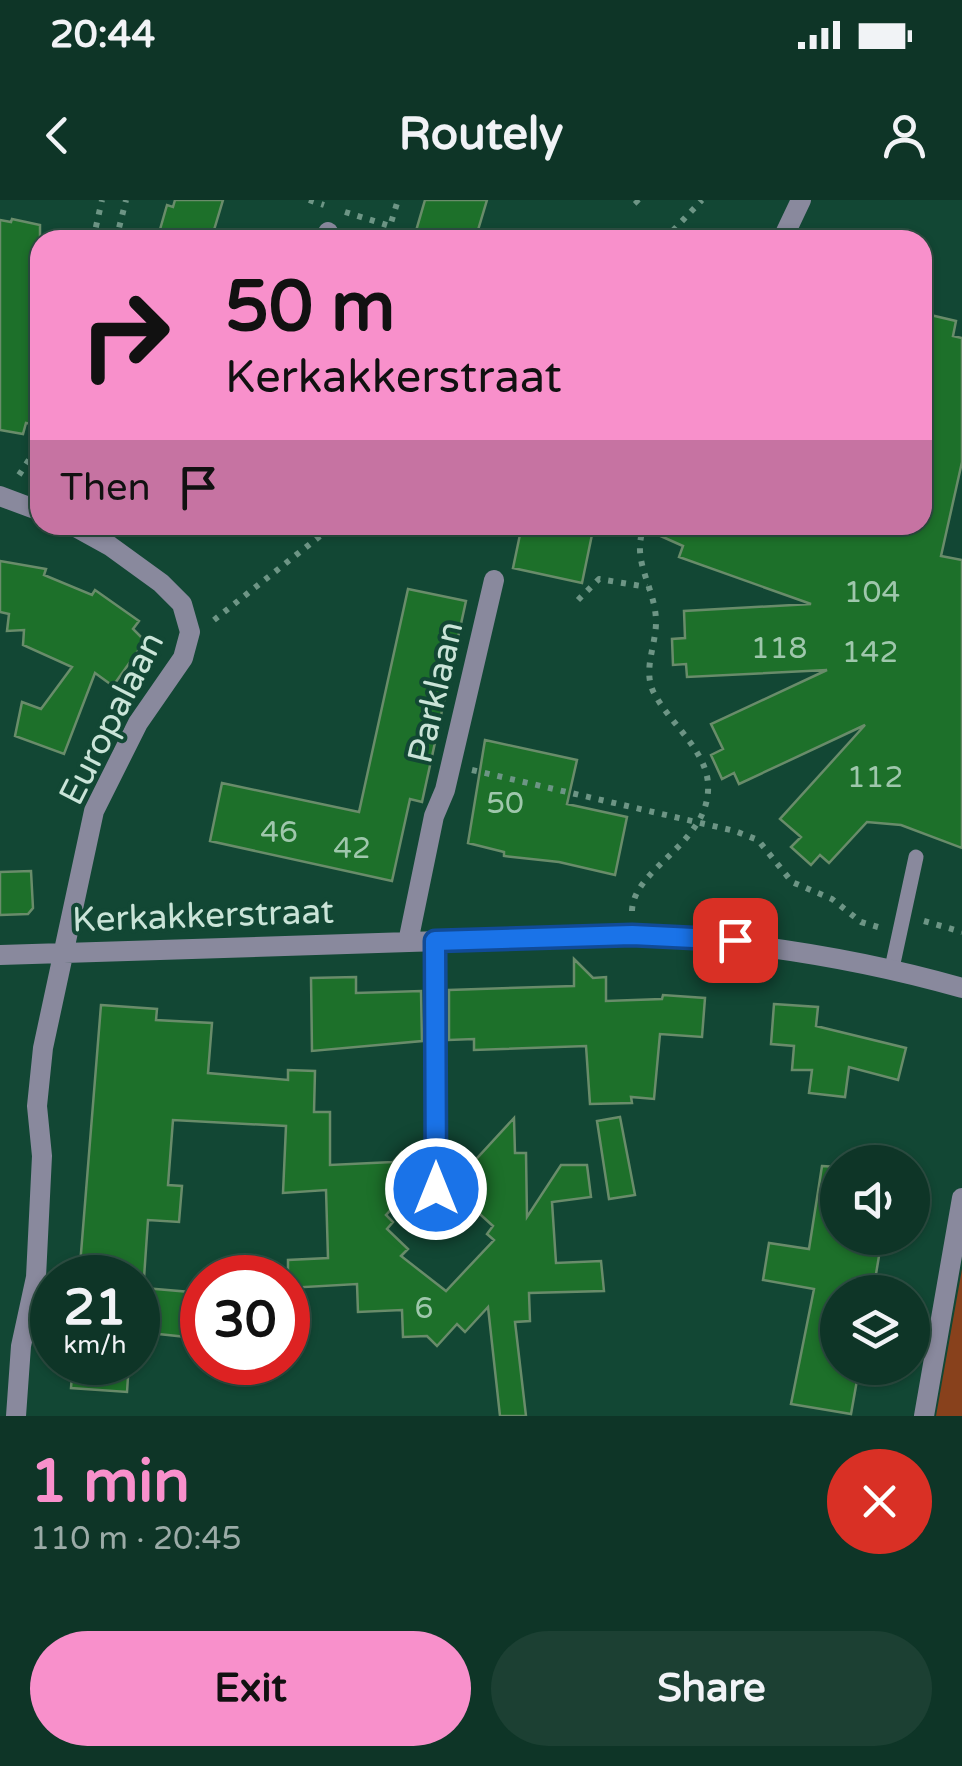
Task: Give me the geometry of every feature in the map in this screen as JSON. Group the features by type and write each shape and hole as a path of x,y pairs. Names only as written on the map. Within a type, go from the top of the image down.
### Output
{"street":[{"path":"787,230 801,200"},
{"path":"2,497 30,507"},
{"name":"Europalaan","path":"16,1416 21,1346 36,1277 42,1156 37,1106 43,1048 94,811 138,723 183,658 190,632 182,604 161,583 90,535"},
{"name":"Parklaan","path":"408,942 434,816 451,766 494,580"},
{"name":"Kerkakkerstraat","path":"0,955 632,935 735,940 892,968 962,988"},
{"path":"435,941 436,1189"},
{"path":"924,1416 962,1198"}],"lane":[{"path":"892,968 916,857"}],"path":[{"path":"95,230 102,200"},
{"path":"118,230 126,200"},
{"path":"328,230 330,207 390,226 398,200"},
{"path":"635,200 644,209"},
{"path":"674,230 702,200"},
{"path":"2,497 30,456"},
{"name":"Europalaan","path":"190,632 230,612 322,535"},
{"path":"632,935 632,901 637,890 680,850 708,791 707,776 697,753 651,687 656,623 640,561 644,535"},
{"path":"578,600 599,579 648,588"},
{"path":"451,766 758,840 792,882 832,899 861,922 885,928 918,920 962,932"}],"shaded area":[{"path":"962,1269 962,1416 936,1416"}],"building":[{"path":"175,200 223,200 214,230 160,230 167,205 173,207"},
{"path":"425,200 487,200 478,230 416,230"},
{"path":"12,219 40,225 40,230 30,230 30,424 26,423 23,434 0,430 0,220"},
{"path":"932,315 956,321 953,336 962,338 962,462 941,556 962,560 962,848 901,825 867,822 829,863 820,855 811,865 791,847 801,837 780,819 865,725 739,784 734,773 722,779 711,755 723,749 711,724 827,670 687,677 686,664 673,665 672,639 685,638 684,611 811,604 679,557 683,546 658,535 932,535"},
{"path":"520,535 592,535 582,583 513,568"},
{"path":"0,561 46,569 44,575 92,595 95,590 139,621 133,629 145,641 113,686 95,673 64,754 15,736 22,702 41,709 72,667 23,645 24,630 7,631 9,614 0,612"},
{"path":"408,589 466,601 422,802 410,799 392,881 210,841 222,783 359,812"},
{"path":"485,740 577,760 567,804 627,817 615,875 559,862 504,856 504,852 468,843"},
{"path":"31,871 33,908 28,914 0,915 0,872"},
{"path":"574,959 593,978 606,977 606,1001 662,999 663,995 705,998 702,1037 660,1034 654,1099 631,1097 632,1103 590,1104 586,1046 474,1050 474,1039 449,1040 449,990 574,986"},
{"path":"356,977 356,993 421,991 422,1041 312,1051 311,978"},
{"path":"774,1004 818,1007 816,1026 906,1048 898,1080 849,1067 845,1097 809,1093 812,1070 792,1070 794,1046 771,1044"},
{"path":"101,1005 157,1009 156,1020 212,1023 208,1073 288,1080 288,1070 315,1071 314,1112 330,1112 330,1165 393,1162 402,1152 422,1170 422,1176 386,1215 393,1222 387,1229 408,1249 401,1256 446,1291 494,1240 487,1234 493,1226 472,1207 478,1200 457,1180 514,1118 515,1153 526,1153 527,1217 561,1165 587,1165 591,1197 552,1202 556,1263 601,1261 604,1291 529,1293 530,1321 515,1322 526,1416 500,1416 488,1307 465,1332 457,1324 437,1346 427,1336 403,1337 402,1310 358,1312 357,1284 310,1287 310,1259 328,1258 326,1190 283,1193 286,1126 173,1120 168,1185 182,1186 179,1222 148,1220 146,1255 81,1255"},
{"path":"620,1117 635,1195 609,1199 597,1121"},
{"path":"820,1179 820,1255 879,1255 876,1275 820,1275 820,1385 856,1385 851,1414 791,1404 814,1289 763,1280 769,1243 809,1249"},
{"path":"160,1289 180,1291 180,1336 160,1334"},
{"path":"71,1385 127,1385 127,1392 71,1388"}],"route":[{"path":"436,1189 435,941 632,935 735,940"}]}
